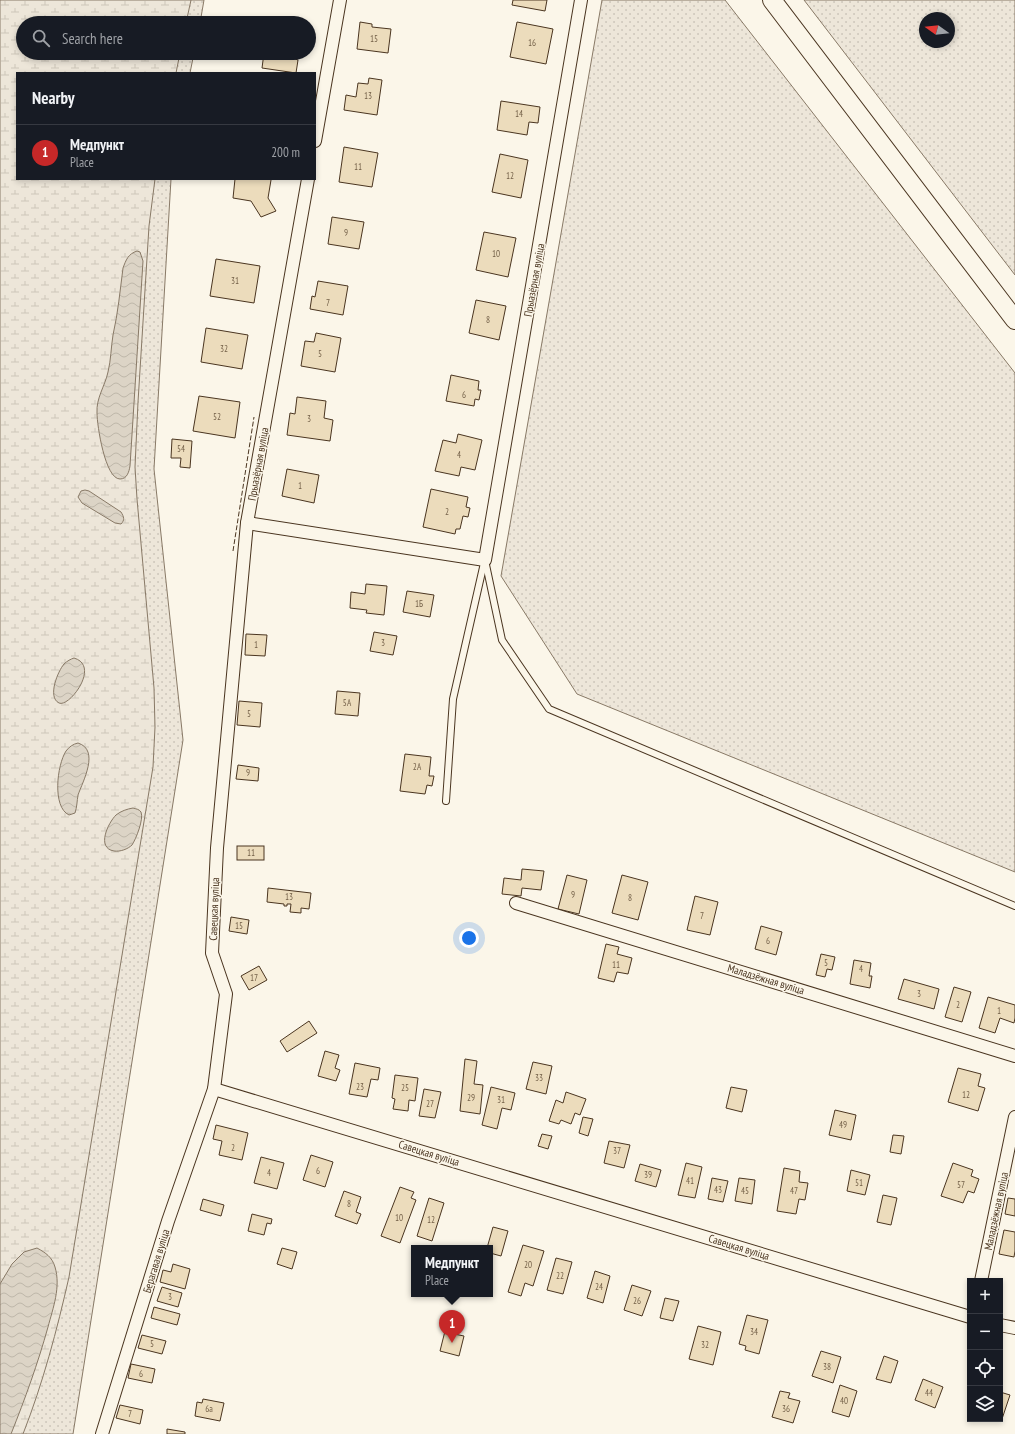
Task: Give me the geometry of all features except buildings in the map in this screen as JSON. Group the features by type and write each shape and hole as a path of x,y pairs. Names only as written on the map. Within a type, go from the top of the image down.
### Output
{"street":[{"path":"316,135 340,0"},
{"name":"Прыазёрная вуліца","path":"485,560 581,0"},
{"path":"772,0 1015,320"},
{"name":"Прыазёрная вуліца","path":"226,752 247,523 308,180"},
{"path":"247,523 485,560"},
{"name":"Савецкая вуліца","path":"226,752 216,848 212,953 226,994 214,1089 967,1316"},
{"name":"Маладзёжная вуліца","path":"516,903 1015,1056"},
{"name":"Берагавая вуліца","path":"102,1434 168,1221 214,1089"},
{"name":"Маладзёжная вуліца","path":"982,1278 1015,1117"},
{"path":"1003,1326 1015,1328"}],"lane":[{"path":"446,801 453,699 485,560"},
{"path":"485,560 502,640 549,709 1015,906"}],"green space":[{"path":"0,0 204,0 201,16 16,16 16,60 193,60 190,72 16,72 16,180 171,180 154,469 183,740 73,1434 0,1434"},
{"path":"0,0 191,0 188,16 16,16 16,60 179,60 176,72 16,72 16,180 155,180 149,226 135,467 154,688 155,727 153,767 69,1277 49,1356 23,1434 0,1434"},
{"path":"602,0 725,0 1015,373 1015,872 577,694 501,576"},
{"path":"804,0 1015,0 1015,275"}],"water":[{"path":"137,251 140,252 143,261 130,466 126,476 120,479 115,477 106,461 98,428 97,408 109,367 123,268 129,256"},
{"path":"81,491 89,491 121,512 124,518 121,524 115,523 82,503 78,497"},
{"path":"74,658 82,662 84,677 75,693 64,703 59,703 54,695 54,690 59,672 64,664"},
{"path":"78,743 85,747 88,752 89,759 86,774 78,795 75,813 69,815 64,811 60,804 58,795 60,766 66,751 74,744"},
{"path":"133,808 139,810 142,815 136,838 132,845 119,851 109,849 105,840 107,829 116,815 124,810"},
{"path":"37,1248 48,1256 54,1264 57,1275 56,1297 36,1367 11,1434 0,1434 0,1284 12,1264 24,1252"}],"fence":[{"path":"233,551 254,417"}],"place":[{"name":"Медпункт","path":"452,1343"}]}
